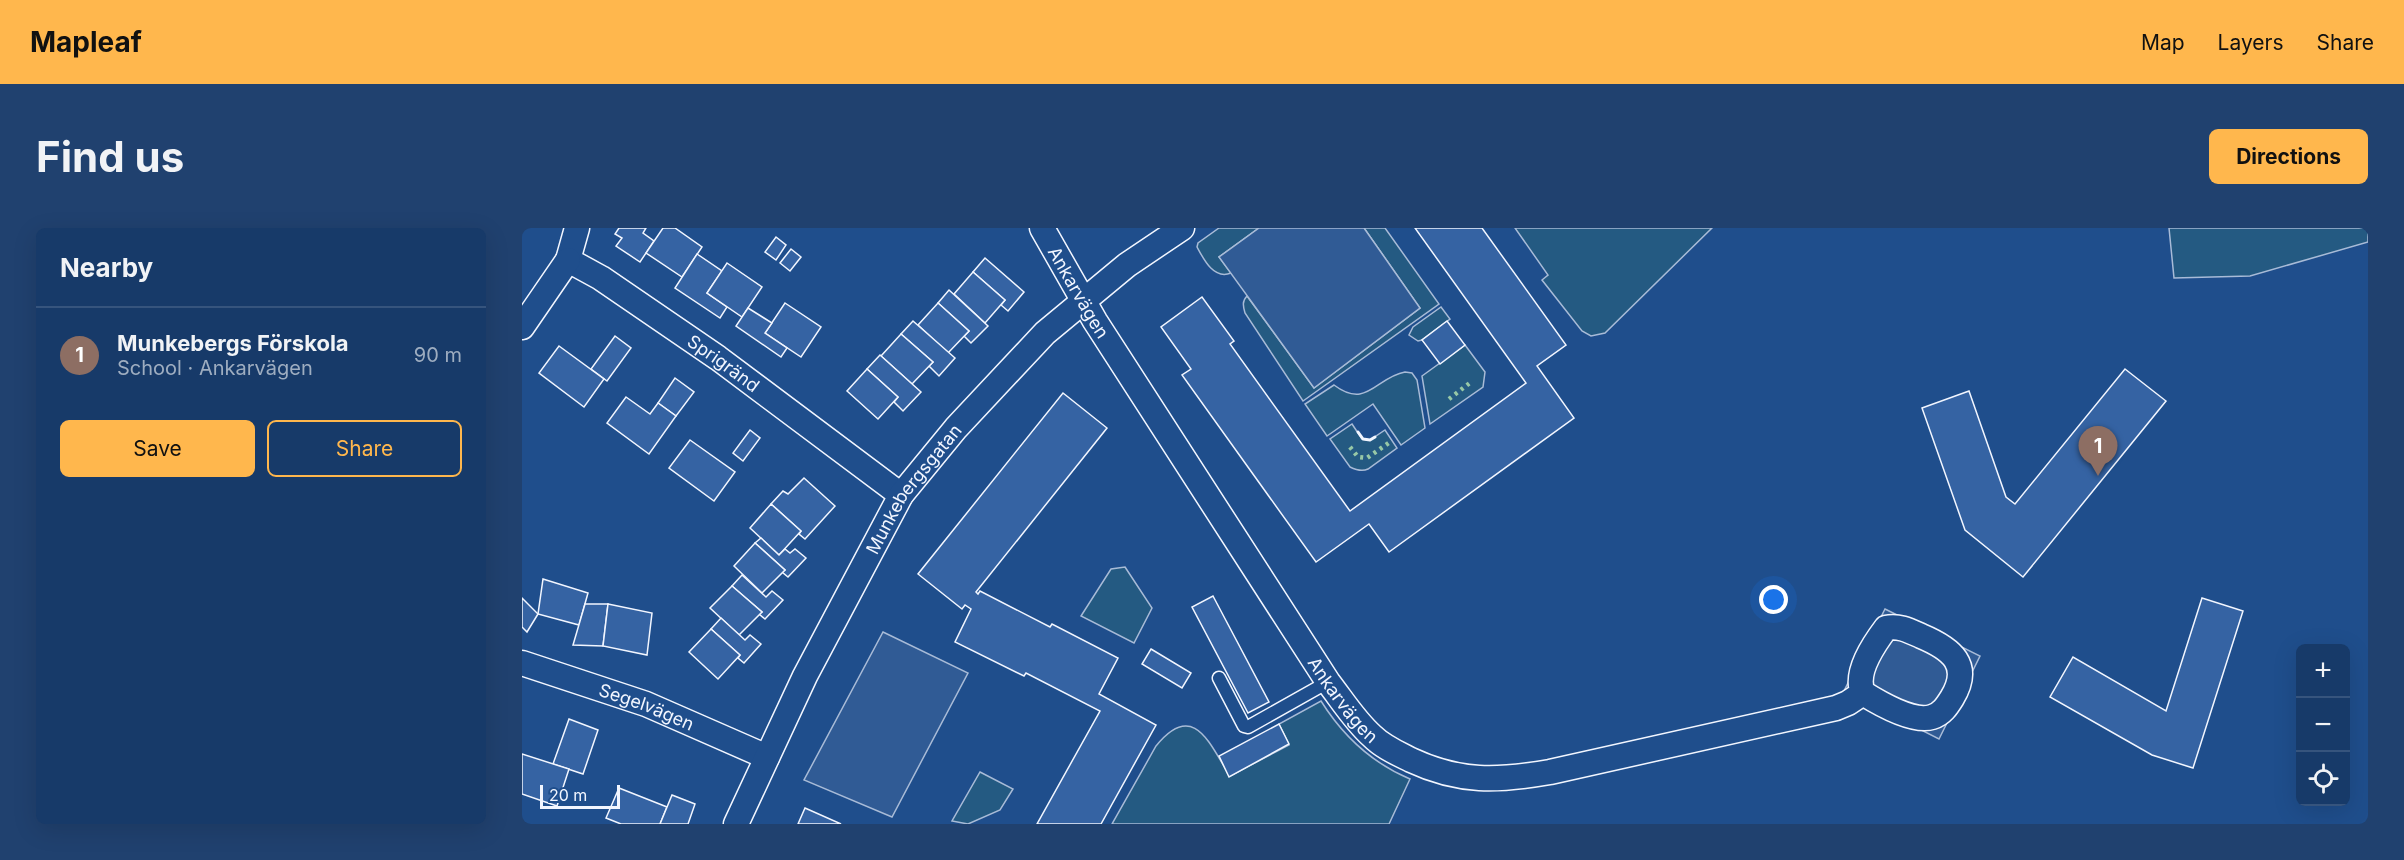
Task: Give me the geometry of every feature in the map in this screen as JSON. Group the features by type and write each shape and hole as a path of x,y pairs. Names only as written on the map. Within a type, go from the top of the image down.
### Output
{"street":[{"path":"522,327 568,260 577,228"},
{"name":"Ankarvägen","path":"1042,228 1083,302 1211,504 1328,682 1357,719 1381,744 1431,770 1483,780 1509,779 1550,772 1836,708 1863,693"},
{"name":"Munkebergsgatan","path":"736,824 805,676 901,495 980,402 1045,333 1127,265 1182,228"},
{"name":"Sprigränd","path":"568,260 601,278 718,358 901,495"},
{"name":"Segelvägen","path":"522,663 646,704 767,757"}],"lane":[{"path":"1219,678 1244,726 1248,727 1328,682"}],"shaded area":[{"path":"1219,228 1259,228 1219,257 1231,273 1220,274 1210,268 1197,247 1198,243"},
{"path":"1259,228 1364,228 1420,308 1314,388 1219,257"},
{"path":"1364,228 1385,228 1439,304 1303,401 1245,313 1244,300 1247,296 1314,388 1420,308"},
{"path":"1515,228 1712,228 1605,333 1591,336 1582,331 1542,280 1548,275"},
{"path":"2169,228 2368,228 2368,242 2250,276 2174,278"},
{"path":"1441,307 1450,319 1422,340 1418,341 1409,335 1413,327"},
{"path":"1465,345 1485,372 1483,387 1430,424 1422,376"},
{"path":"1405,372 1412,373 1417,380 1425,428 1401,445 1373,404 1327,436 1305,404 1334,385 1345,392 1363,393"},
{"path":"1352,424 1362,439 1370,440 1385,430 1397,448 1368,469 1359,470 1350,467 1330,439"},
{"path":"1125,567 1152,608 1134,643 1081,616 1111,569"},
{"path":"1885,609 1980,656 1939,739 1844,691"},
{"path":"883,632 968,673 892,817 804,780"},
{"path":"1321,701 1339,726 1359,747 1383,765 1410,779 1389,824 1112,824 1156,746 1169,733 1181,726 1191,727 1200,732 1208,740 1230,776 1289,745 1279,724"},
{"path":"980,772 1013,789 1000,810 968,824 952,821"}],"building":[{"path":"619,228 646,228 643,233 654,241 640,262 616,246 622,238 615,234"},
{"path":"663,228 675,228 702,247 682,277 646,253"},
{"path":"1415,228 1482,228 1566,345 1537,366 1574,418 1389,552 1369,524 1316,562 1182,375 1191,369 1161,327 1202,297 1234,341 1230,344 1350,511 1526,383"},
{"path":"776,237 786,245 776,260 765,252"},
{"path":"791,249 801,257 790,271 780,263"},
{"path":"697,254 722,271 707,293 727,307 720,318 675,288"},
{"path":"985,258 1024,292 1008,311 1001,305 1005,300 973,272"},
{"path":"727,263 762,287 742,317 707,293"},
{"path":"973,272 1005,300 985,323 954,294"},
{"path":"949,290 988,326 971,343 964,336 969,331 938,303"},
{"path":"785,303 821,327 801,357 765,333"},
{"path":"938,303 969,331 948,353 918,325"},
{"path":"748,308 772,323 765,333 787,348 781,357 736,326"},
{"path":"913,321 955,358 939,376 929,366 933,362 901,334"},
{"path":"1447,321 1465,345 1440,364 1422,340"},
{"path":"901,334 933,362 912,384 881,356"},
{"path":"615,336 631,348 607,381 591,369"},
{"path":"559,346 604,379 584,407 539,373"},
{"path":"880,355 921,392 903,411 894,402 898,397 867,369"},
{"path":"867,369 898,397 878,419 847,391"},
{"path":"2125,369 2166,401 2023,577 1965,530 1922,408 1969,391 2006,497 2015,504"},
{"path":"675,378 694,392 676,416 658,403"},
{"path":"1063,393 1107,428 976,592 978,594 980,591 1050,627 1052,624 1118,658 1099,694 1156,725 1101,824 1037,824 1100,711 1026,673 1024,676 955,642 971,609 965,605 962,609 918,574"},
{"path":"626,397 650,414 658,403 676,416 649,454 607,423"},
{"path":"750,430 760,438 743,461 733,453"},
{"path":"690,440 735,472 714,501 669,468"},
{"path":"804,478 835,506 805,539 799,534 801,531 771,504 783,491 788,494"},
{"path":"771,504 801,531 779,555 750,528"},
{"path":"761,538 779,555 785,549 790,553 795,549 806,558 788,577 782,572 785,570 755,543"},
{"path":"755,543 785,570 762,593 734,566"},
{"path":"742,575 766,597 772,591 783,600 765,619 759,614 762,612 732,586"},
{"path":"543,579 588,593 579,625 538,614"},
{"path":"732,586 762,612 739,635 710,608"},
{"path":"1213,596 1269,702 1248,713 1192,607"},
{"path":"522,598 538,614 527,632 522,627"},
{"path":"2202,598 2243,611 2193,768 2152,755 2050,697 2073,657 2166,711"},
{"path":"585,604 608,604 603,646 573,645"},
{"path":"608,604 652,613 647,655 603,646"},
{"path":"721,618 745,640 750,635 761,644 744,663 738,658 740,655 711,629"},
{"path":"711,629 740,655 718,679 689,652"},
{"path":"1151,649 1191,673 1182,688 1142,664"},
{"path":"569,719 598,730 583,774 553,764"},
{"path":"1279,724 1289,744 1229,777 1219,756"},
{"path":"522,754 569,769 557,806 522,794"},
{"path":"619,788 667,807 660,824 621,824 606,818"},
{"path":"672,795 695,804 688,824 660,824"},
{"path":"805,808 841,824 798,824"}],"hedge":[{"path":"1449,399 1471,382"},
{"path":"1350,447 1358,457 1367,458 1390,442"}],"wall":[{"path":"1358,432 1363,439 1370,440 1375,437"}],"place":[{"name":"Munkebergs Förskola","path":"2098,476"}]}
